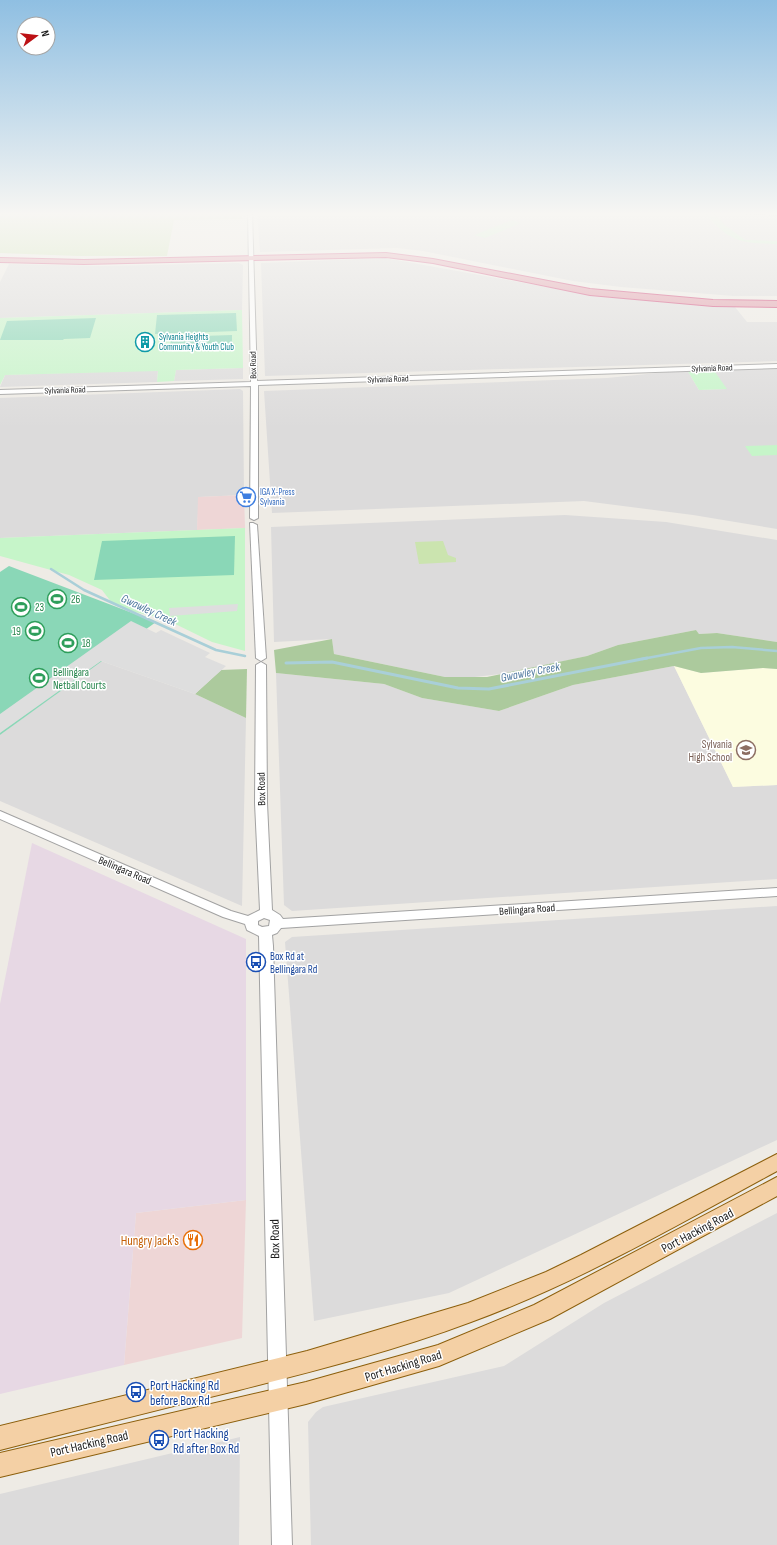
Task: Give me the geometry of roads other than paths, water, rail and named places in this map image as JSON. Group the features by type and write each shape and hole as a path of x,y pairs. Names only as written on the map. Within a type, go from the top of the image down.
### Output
{"highway":[{"path":"550,284 590,292 713,303 777,304"},
{"path":"565,284 609,291 713,300 777,301"}],"main road":[{"name":"Port Hacking Road","path":"0,1438 277,1369 378,1342 491,1305 588,1262 777,1162"},
{"name":"Port Hacking Road","path":"0,1465 278,1399 432,1357 542,1312 705,1226 777,1186"}],"street":[{"name":"Box Road","path":"252,284 254,383 254,522 261,661 261,803 266,913"},
{"name":"Sylvania Road","path":"0,392 777,366"},
{"name":"Bellingara Road","path":"0,815 227,914 251,921"},
{"name":"Bellingara Road","path":"271,928 323,923 777,892"},
{"path":"266,913 274,916 271,928 254,930 251,927 251,921 255,916 266,913"},
{"name":"Box Road","path":"271,928 267,946 282,1545"}],"waterway":[{"name":"Gwawley Creek","path":"51,569 84,590 216,650 245,656"},
{"name":"Gwawley Creek","path":"642,659 701,648 732,647 777,651"},
{"name":"Gwawley Creek","path":"286,663 332,662 458,688 489,689 647,658"}],"place":[{"name":"Sylvania Heights Community & Youth Club","path":"145,342"},
{"name":"IGA X-Press Sylvania","path":"246,497"},
{"name":"26","path":"57,599"},
{"name":"23","path":"21,607"},
{"name":"19","path":"35,631"},
{"name":"18","path":"68,643"},
{"name":"Bellingara Netball Courts","path":"39,678"},
{"name":"Sylvania High School","path":"746,750"},
{"name":"Box Rd at Bellingara Rd","path":"256,962"},
{"name":"Hungry Jack's","path":"193,1240"},
{"name":"Port Hacking Rd before Box Rd","path":"136,1392"},
{"name":"Port Hacking Rd after Box Rd","path":"159,1440"}]}
